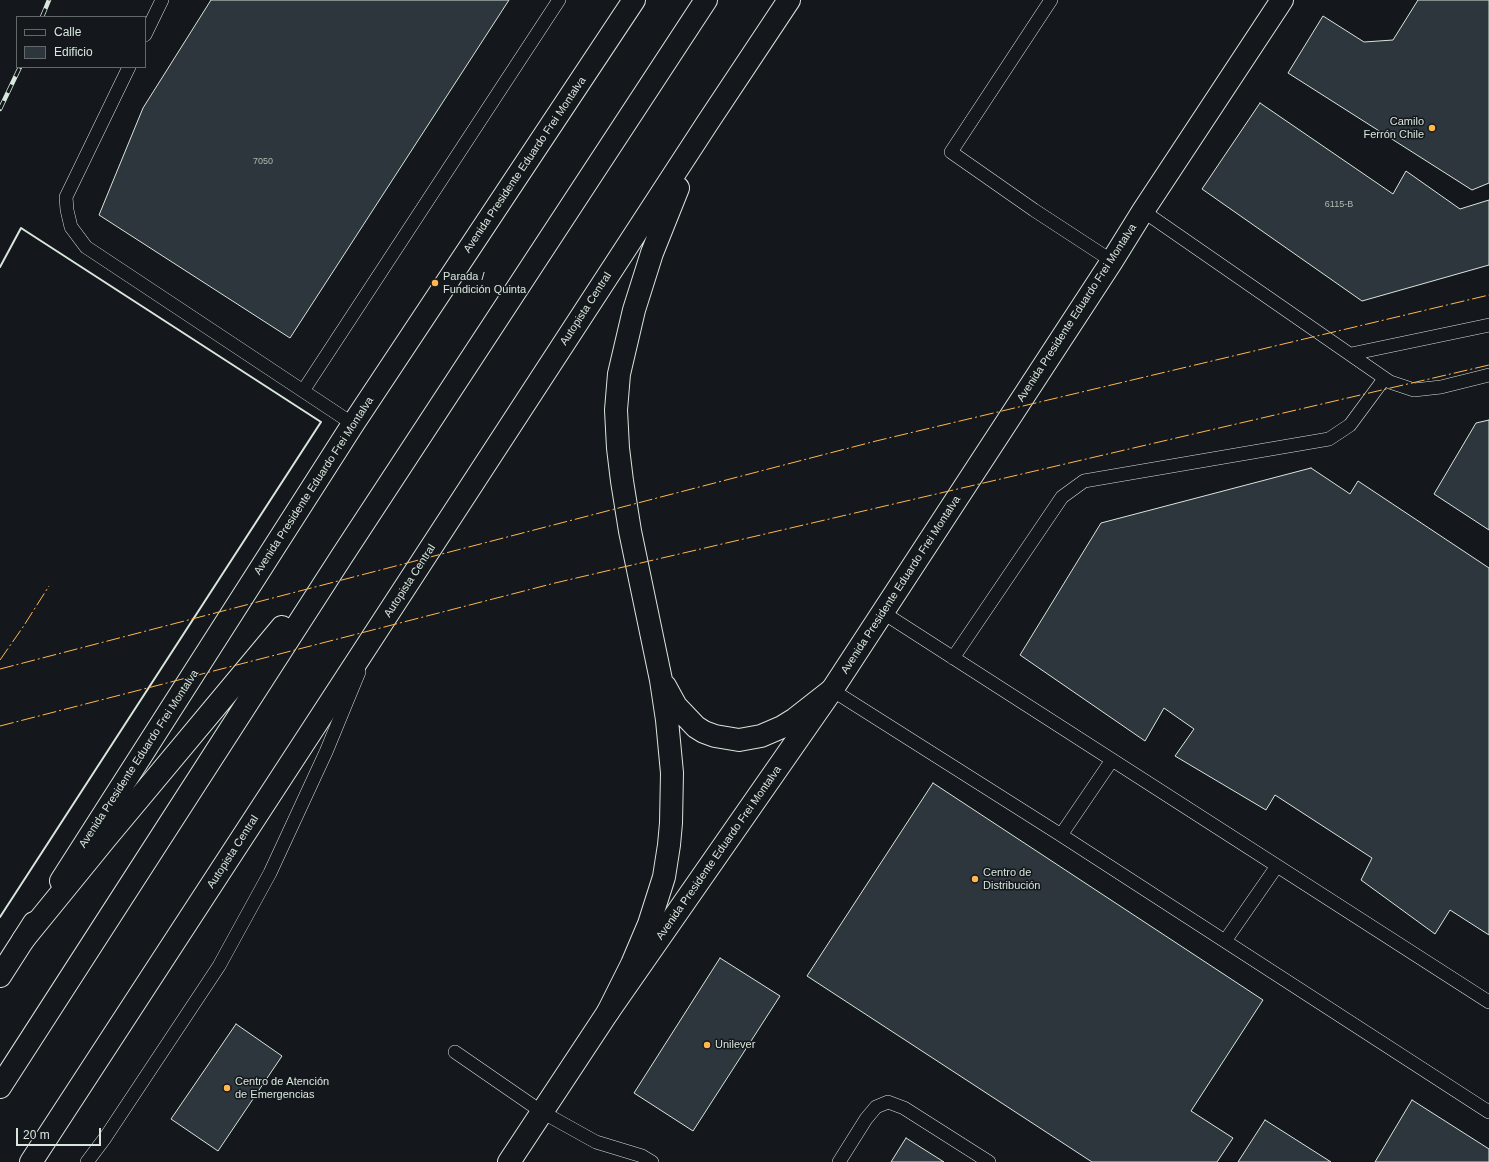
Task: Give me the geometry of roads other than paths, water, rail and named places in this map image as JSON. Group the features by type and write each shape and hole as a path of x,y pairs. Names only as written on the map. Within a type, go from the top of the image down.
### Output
{"main road":[{"name":"Avenida Presidente Eduardo Frei Montalva","path":"0,976 353,424 634,0"},
{"path":"0,1087 342,556 706,0"},
{"name":"Autopista Central","path":"31,1162 789,0"},
{"name":"Avenida Presidente Eduardo Frei Montalva","path":"509,1162 608,1012 832,690 1282,0"},
{"path":"608,1012 632,964 649,924 664,877 672,823 672,773 667,720 661,680 630,531 616,431 619,374 632,318 652,253 667,213 708,122"},
{"path":"23,940 111,832 342,556"},
{"path":"661,680 676,706 696,727 715,736 739,740 761,736 782,727 796,719 832,690"}],"lane":[{"path":"146,32 162,0"},
{"path":"303,391 559,0"},
{"path":"1051,0 951,152 1034,210 1112,261"},
{"path":"129,68 66,197 71,227 86,247 353,424"},
{"path":"1143,211 1351,354 1384,379 1414,390 1441,387 1489,375"},
{"path":"1351,354 1489,325"},
{"path":"953,658 1062,497 1084,481 1329,439 1350,425 1384,379"},
{"path":"882,612 1489,1002"},
{"path":"87,1162 105,1138 219,966 273,867 326,752 375,633"},
{"path":"832,690 1061,835 1489,1112"},
{"path":"1061,835 1112,760"},
{"path":"1225,942 1277,866"},
{"path":"455,1052 542,1112 596,1142 642,1156 652,1162"},
{"path":"839,1162 866,1119 876,1107 888,1102 904,1108 989,1162"}],"railway":[{"path":"42,16 49,0"},
{"path":"0,109 20,68"}],"place":[{"name":"Camilo Ferrón Chile","path":"1432,128"},
{"name":"Parada / Fundición Quinta","path":"435,283"},
{"name":"Centro de Distribución","path":"975,879"},
{"name":"Unilever","path":"707,1045"},
{"name":"Centro de Atención de Emergencias","path":"227,1088"}]}
